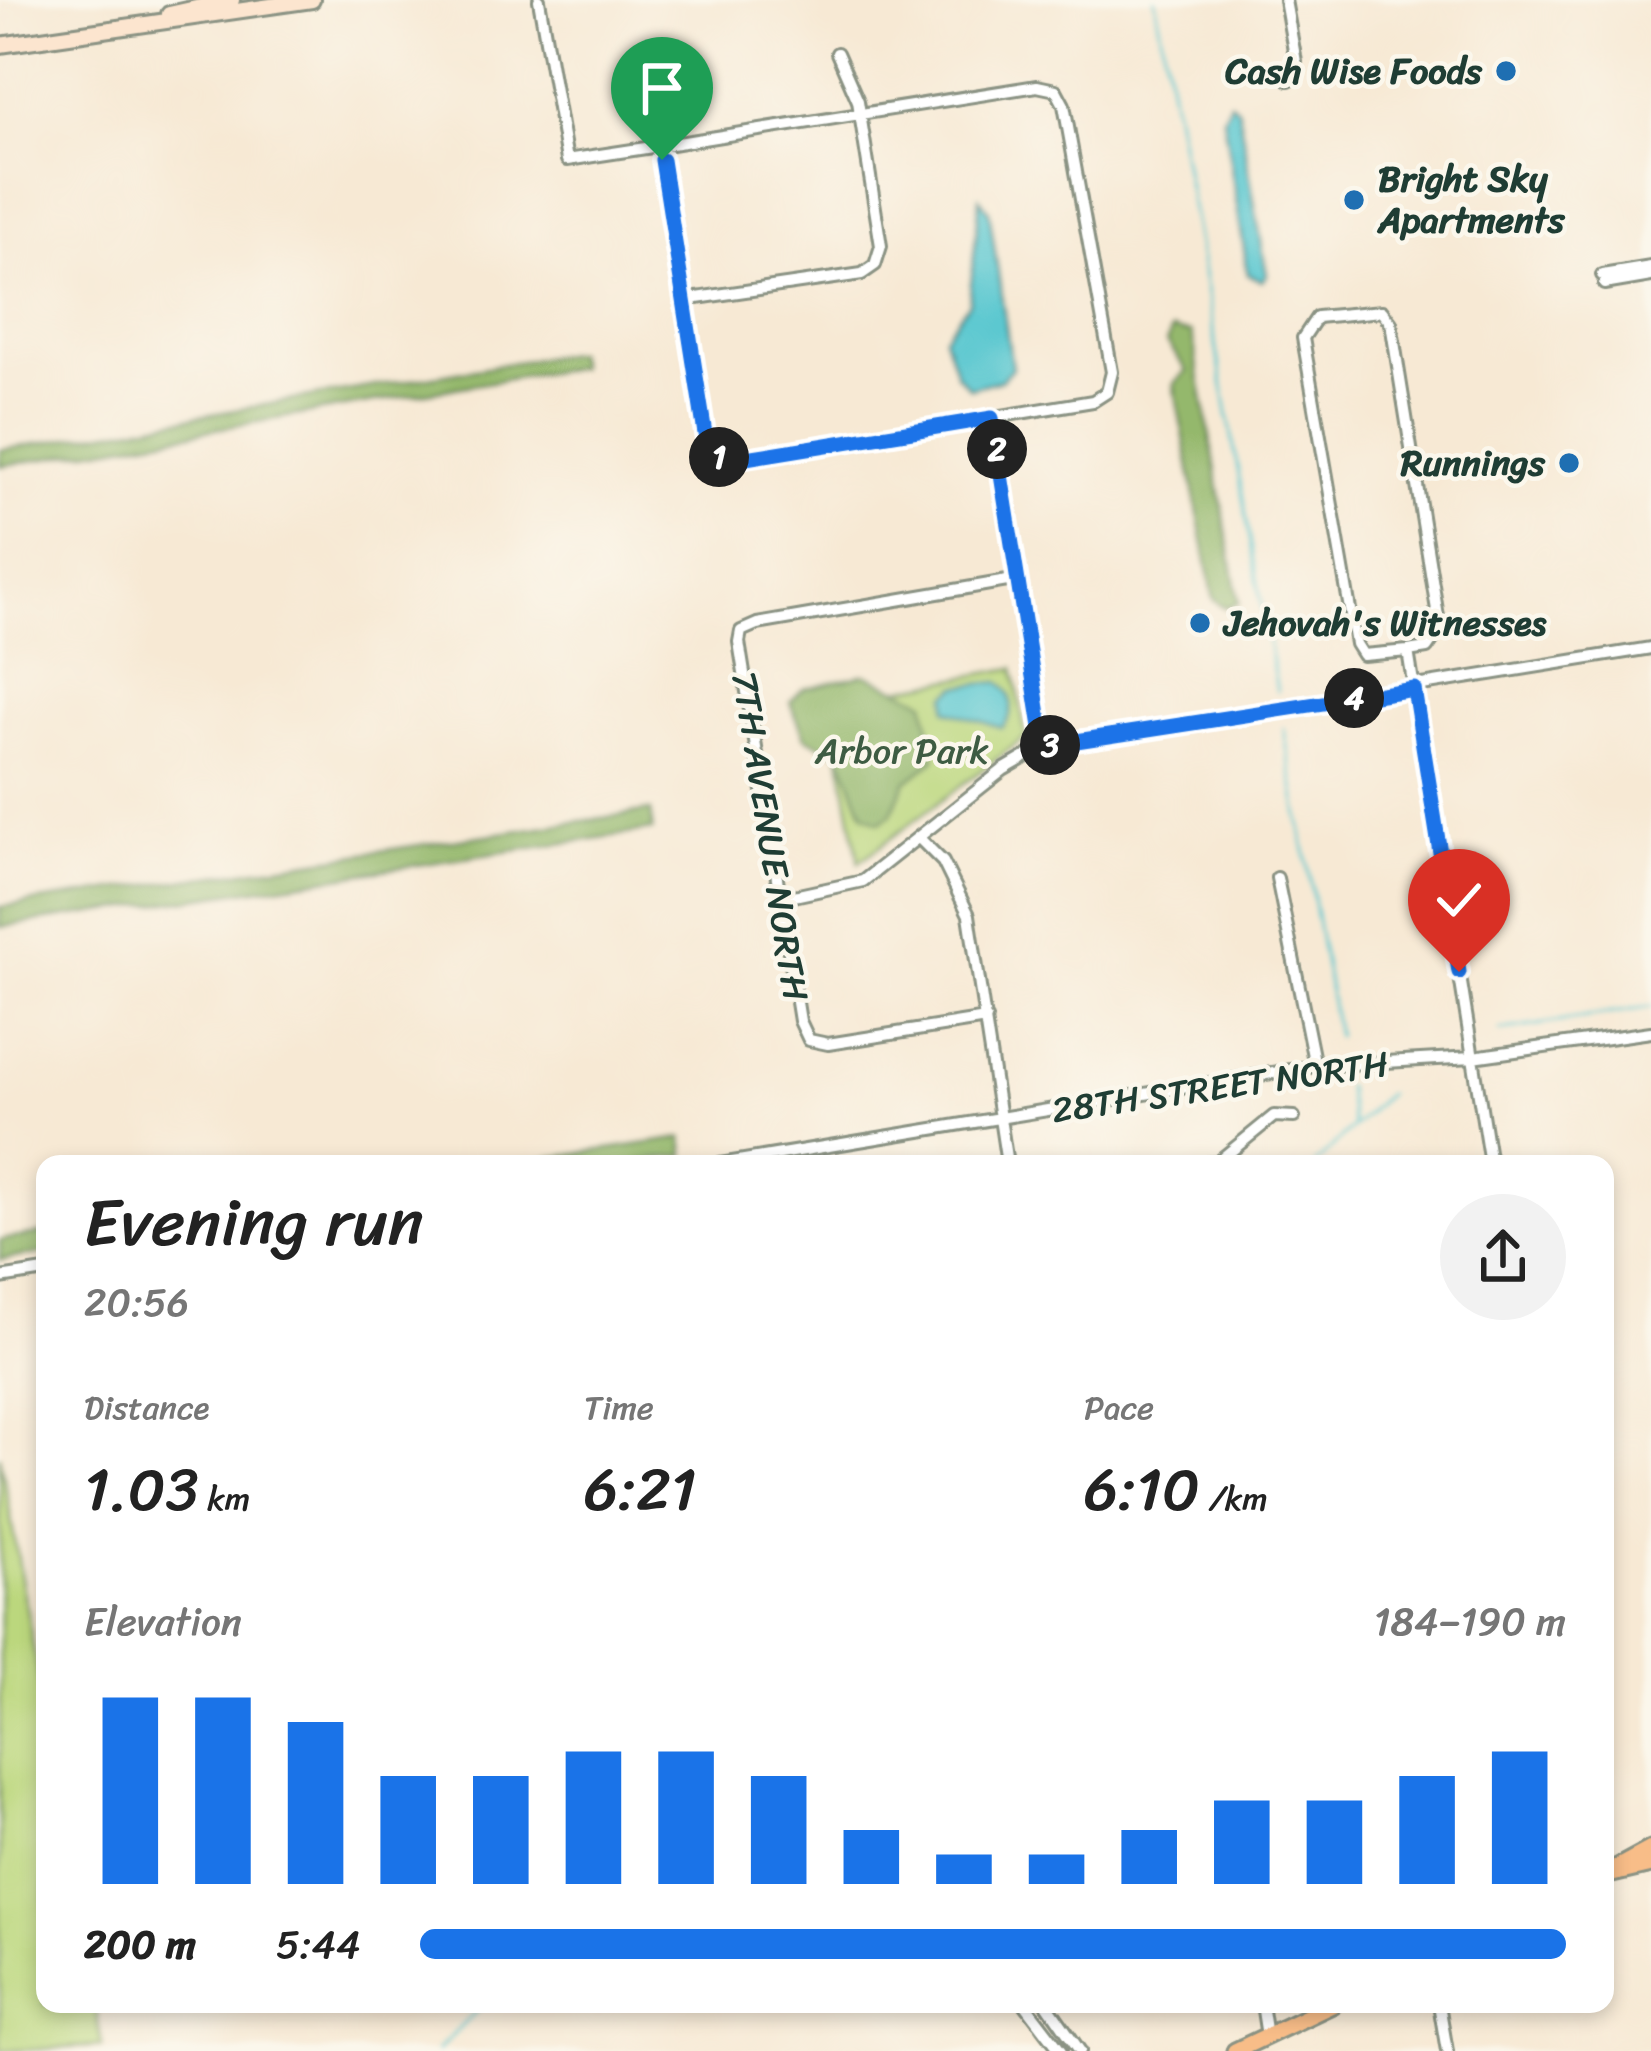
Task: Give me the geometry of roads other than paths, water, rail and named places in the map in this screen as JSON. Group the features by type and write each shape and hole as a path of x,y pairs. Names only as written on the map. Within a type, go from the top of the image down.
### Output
{"main road":[{"path":"141,23 232,0"},
{"path":"0,45 313,0"},
{"path":"1614,1870 1651,1849"},
{"path":"1614,1873 1651,1865"},
{"path":"1235,2051 1315,2013"}],"street":[{"path":"538,0 567,160 659,146 861,115 1037,86 1056,90 1064,105 1112,372 1107,392 1093,400 992,418 734,460 715,456 706,440 659,146 655,115 661,80"},
{"path":"1285,0 1295,62 1289,80"},
{"path":"683,300 862,274 875,265 881,245 861,115 837,52"},
{"path":"1603,279 1651,272"},
{"path":"1369,308 1382,310 1391,323 1440,629 1427,648 1408,651 1375,657 1363,655 1356,644 1304,338 1317,317 1369,308"},
{"path":"992,418 1044,746"},
{"name":"7TH AVENUE NORTH","path":"986,1019 828,1044 809,1040 800,1022 741,631 1019,579"},
{"path":"781,899 863,881 1003,770 1044,746 1651,648"},
{"path":"1408,651 1489,1155"},
{"path":"920,839 943,862 970,915 1006,1155"},
{"path":"1277,878 1316,1066"},
{"name":"28TH STREET NORTH","path":"775,1155 1316,1066 1473,1057 1651,1032"},
{"path":"1227,1155 1274,1116 1294,1117"},
{"path":"0,1278 36,1272"},
{"path":"1032,2013 1061,2051"},
{"path":"1053,2013 1080,2051"},
{"path":"1264,2013 1268,2036"},
{"path":"1441,2013 1447,2051"}],"water":[{"path":"1230,102 1238,108 1267,275 1262,281 1248,274 1223,117"},
{"path":"980,198 989,211 1012,368 1001,380 970,388 956,374 944,336 969,303"},
{"path":"999,682 1011,704 1002,728 947,710 947,695 958,686"}],"waterway":[{"path":"1155,0 1277,691"},
{"path":"1284,729 1337,1037"},
{"path":"1500,1031 1651,1007"},
{"path":"1346,1087 1352,1124"},
{"path":"1324,1155 1387,1094"},
{"path":"437,2051 474,2013"}],"place":[{"name":"Cash Wise Foods","path":"1506,71"},
{"name":"Bright Sky Apartments","path":"1354,200"},
{"name":"Runnings","path":"1569,463"},
{"name":"Jehovah's Witnesses","path":"1200,623"}],"park label":[{"name":"Arbor Park","path":"902,751"}]}
